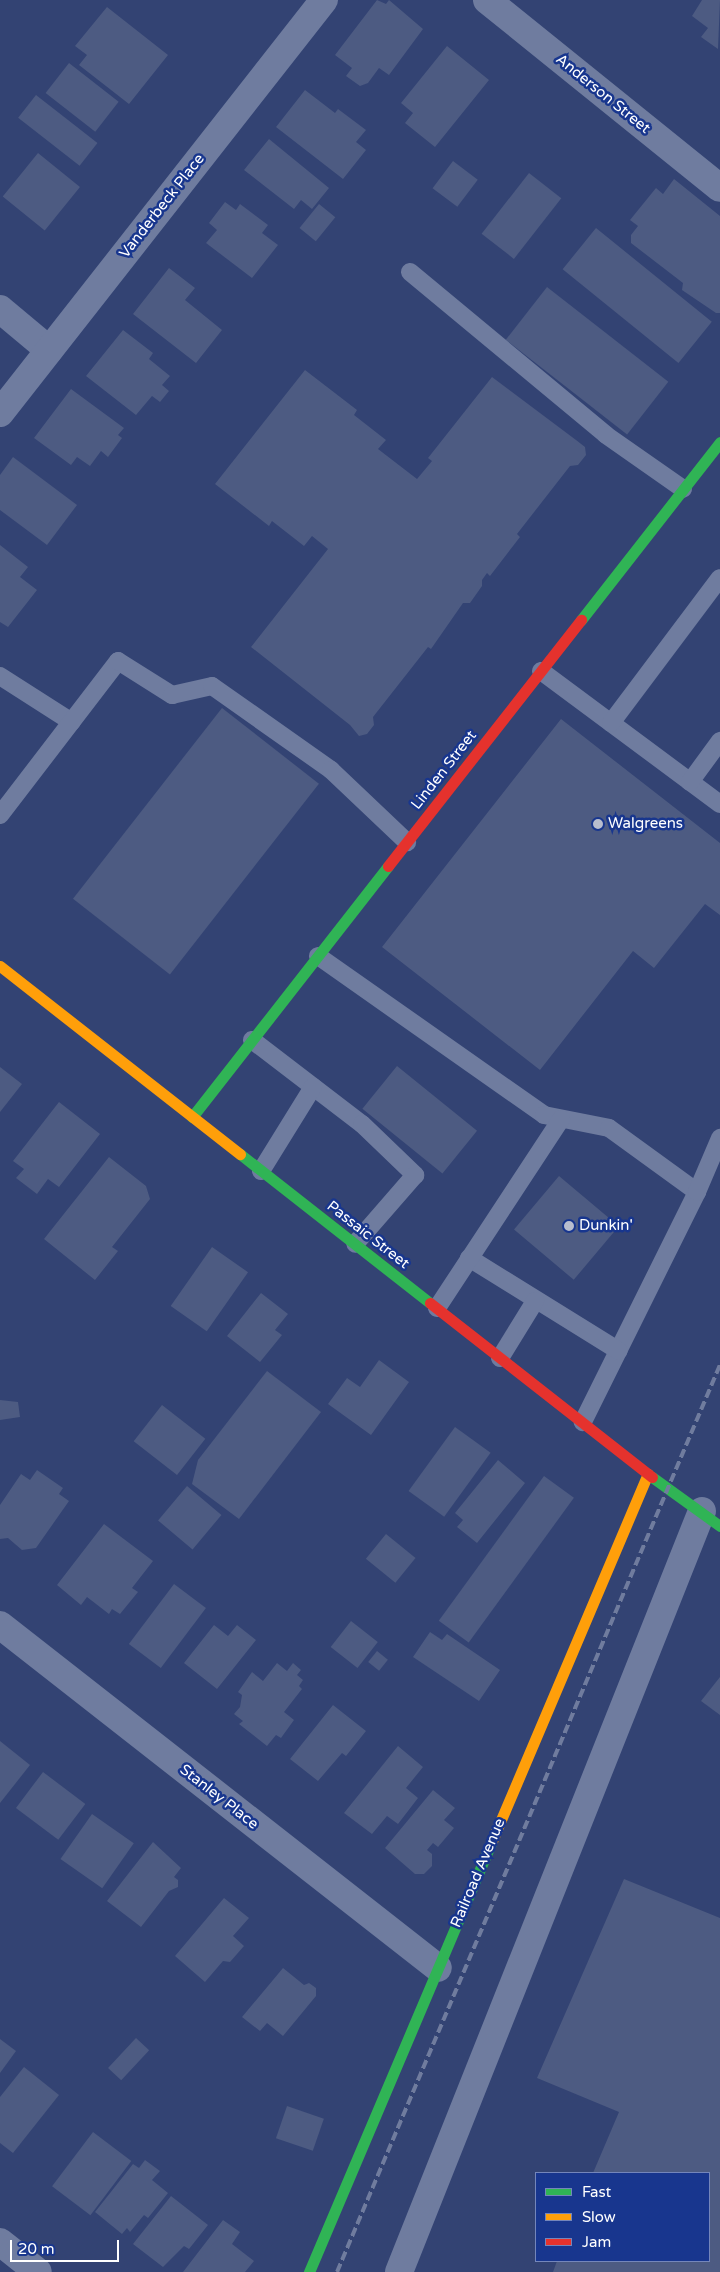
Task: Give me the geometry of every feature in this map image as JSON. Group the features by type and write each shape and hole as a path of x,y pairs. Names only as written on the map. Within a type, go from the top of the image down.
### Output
{"street":[{"name":"Vanderbeck Place","path":"0,413 324,0"},
{"name":"Anderson Street","path":"487,0 720,188"},
{"path":"0,309 49,350"},
{"name":"Linden Street","path":"192,1117 720,442"},
{"name":"Passaic Street","path":"0,966 648,1474 711,1519"},
{"name":"Railroad Avenue","path":"309,2272 648,1474"},
{"path":"398,2272 711,1519"},
{"name":"Stanley Place","path":"0,1625 438,1968"},
{"path":"0,2242 38,2272"}],"lane":[{"path":"410,272 606,435 683,489"},
{"path":"611,723 720,578"},
{"path":"0,815 118,661 172,694 212,686 331,770 407,842"},
{"path":"541,671 720,804"},
{"path":"0,676 72,722"},
{"path":"690,782 720,741"},
{"path":"318,956 544,1115 609,1128 697,1192"},
{"path":"252,1040 362,1124 414,1175 354,1244"},
{"path":"262,1171 313,1087"},
{"path":"436,1308 561,1118"},
{"path":"583,1422 697,1192 720,1138"},
{"path":"469,1258 535,1301 618,1350"},
{"path":"500,1358 535,1301"}],"building":[{"path":"377,0 386,4 389,0 423,29 389,75 379,68 368,83 360,86 346,76 352,68 335,55"},
{"path":"702,0 720,0 718,49 701,37 708,28 692,16"},
{"path":"107,7 168,55 129,104 79,65 87,55 75,46"},
{"path":"447,46 489,80 435,147 405,123 413,113 401,103"},
{"path":"69,63 119,102 95,132 46,93"},
{"path":"305,90 335,113 338,109 366,130 356,142 366,150 343,179 276,127"},
{"path":"36,95 97,143 80,166 18,118"},
{"path":"269,139 329,188 312,209 301,200 294,209 244,170"},
{"path":"38,153 80,187 45,231 3,197"},
{"path":"453,161 478,180 457,207 433,188"},
{"path":"529,173 561,198 514,259 482,234"},
{"path":"674,179 720,216 720,313 716,313 682,290 683,283 631,243 631,235 638,226 630,220 656,188 663,194"},
{"path":"225,202 236,210 240,204 268,225 262,233 278,245 252,278 206,243 217,230 209,223"},
{"path":"319,204 335,217 316,241 299,228"},
{"path":"596,228 712,322 678,363 563,269"},
{"path":"169,268 195,288 185,300 222,330 196,363 133,314"},
{"path":"547,287 668,382 627,435 506,340"},
{"path":"123,330 153,353 149,359 170,376 162,385 169,391 160,402 152,396 136,415 86,376"},
{"path":"305,370 357,410 354,415 386,440 378,449 417,479 432,461 428,458 492,377 585,447 586,455 578,465 570,466 517,534 520,537 490,576 487,573 482,580 482,586 470,603 463,603 431,649 428,647 373,717 374,725 367,734 359,736 350,725 251,647 328,549 312,536 304,546 272,521 269,526 215,484"},
{"path":"71,389 124,428 118,435 122,438 108,457 101,451 90,466 77,457 71,465 34,438"},
{"path":"13,457 77,505 47,545 0,510 0,475"},
{"path":"0,545 28,567 20,577 37,590 8,627 0,622"},
{"path":"222,708 319,784 170,974 73,899"},
{"path":"561,719 720,843 720,915 705,904 654,968 633,951 540,1070 382,947"},
{"path":"397,1066 477,1131 442,1174 362,1109"},
{"path":"0,1067 22,1084 0,1112"},
{"path":"59,1102 100,1134 59,1187 48,1179 37,1194 16,1178 24,1169 13,1161"},
{"path":"109,1157 146,1186 150,1199 112,1247 118,1251 95,1280 44,1239"},
{"path":"559,1176 619,1226 574,1280 514,1230"},
{"path":"212,1247 248,1272 207,1331 171,1306"},
{"path":"261,1293 288,1314 275,1330 282,1335 260,1362 227,1336"},
{"path":"379,1360 409,1382 371,1435 328,1404 347,1378 360,1387"},
{"path":"267,1371 321,1412 239,1519 192,1484 198,1460"},
{"path":"0,1400 18,1402 20,1417 0,1420"},
{"path":"162,1405 205,1439 177,1475 134,1441"},
{"path":"455,1427 491,1453 444,1517 409,1491"},
{"path":"498,1460 525,1483 477,1543 457,1527 463,1520 455,1513"},
{"path":"37,1470 63,1488 59,1494 69,1501 36,1548 22,1550 8,1538 0,1539 0,1505 21,1474 30,1480"},
{"path":"544,1476 574,1498 469,1643 439,1621"},
{"path":"187,1486 221,1515 193,1549 158,1520"},
{"path":"104,1524 153,1561 132,1588 138,1592 120,1614 112,1609 109,1614 87,1597 81,1605 57,1585"},
{"path":"386,1534 416,1558 395,1583 366,1559"},
{"path":"174,1584 206,1608 161,1668 129,1644"},
{"path":"351,1621 378,1642 357,1668 331,1647"},
{"path":"214,1625 228,1636 237,1625 256,1640 217,1689 184,1663"},
{"path":"430,1632 442,1640 447,1634 500,1670 479,1701 413,1657"},
{"path":"377,1651 388,1660 379,1671 368,1662"},
{"path":"277,1663 287,1671 293,1663 301,1670 297,1675 303,1680 299,1686 302,1689 284,1712 294,1720 281,1738 276,1735 267,1746 239,1724 243,1721 234,1714 240,1707 242,1695 238,1692 252,1672 263,1681"},
{"path":"720,1677 720,1715 701,1701"},
{"path":"333,1705 366,1731 346,1756 342,1753 318,1781 290,1759"},
{"path":"0,1741 30,1765 0,1803"},
{"path":"398,1746 423,1767 406,1788 418,1798 398,1824 387,1816 372,1834 344,1813"},
{"path":"43,1772 85,1804 58,1840 16,1808"},
{"path":"433,1790 455,1808 444,1820 454,1828 438,1847 433,1843 427,1850 432,1854 432,1866 424,1874 415,1874 385,1848"},
{"path":"92,1814 134,1843 102,1888 60,1859"},
{"path":"153,1842 181,1868 174,1877 178,1880 178,1887 169,1891 141,1927 107,1901"},
{"path":"624,1879 720,1918 720,2272 553,2272 557,2262 710,2262 710,2172 593,2172 619,2112 537,2078"},
{"path":"224,1898 249,1918 233,1936 244,1946 230,1962 223,1961 205,1982 175,1956"},
{"path":"283,1968 304,1985 309,1983 316,1988 316,1996 283,2036 267,2023 260,2031 242,2017"},
{"path":"136,2038 149,2050 121,2080 108,2068"},
{"path":"0,2039 16,2051 0,2073"},
{"path":"24,2067 59,2095 13,2153 0,2143 0,2097"},
{"path":"287,2106 324,2119 313,2151 276,2138"},
{"path":"93,2132 131,2161 90,2215 52,2186"},
{"path":"145,2160 160,2171 152,2180 168,2193 148,2218 144,2215 130,2232 127,2228 122,2234 95,2212 133,2164 139,2168"},
{"path":"171,2196 208,2225 189,2249 184,2246 163,2267 133,2244"},
{"path":"223,2220 240,2232 232,2244 254,2261 245,2272 183,2272"}],"railway":[{"path":"337,2272 720,1365"}],"traffic: fast":[{"path":"581,620 720,442"},
{"path":"192,1117 388,866"},
{"path":"240,1154 430,1303"},
{"path":"652,1477 720,1526"},
{"path":"309,2272 492,1841"}],"traffic: slow":[{"path":"0,966 240,1154"},
{"path":"492,1841 648,1474"}],"traffic: jam":[{"path":"388,866 581,620"},
{"path":"430,1303 652,1477"}],"place":[{"name":"Walgreens","path":"598,824"},
{"name":"Dunkin'","path":"569,1226"}]}
